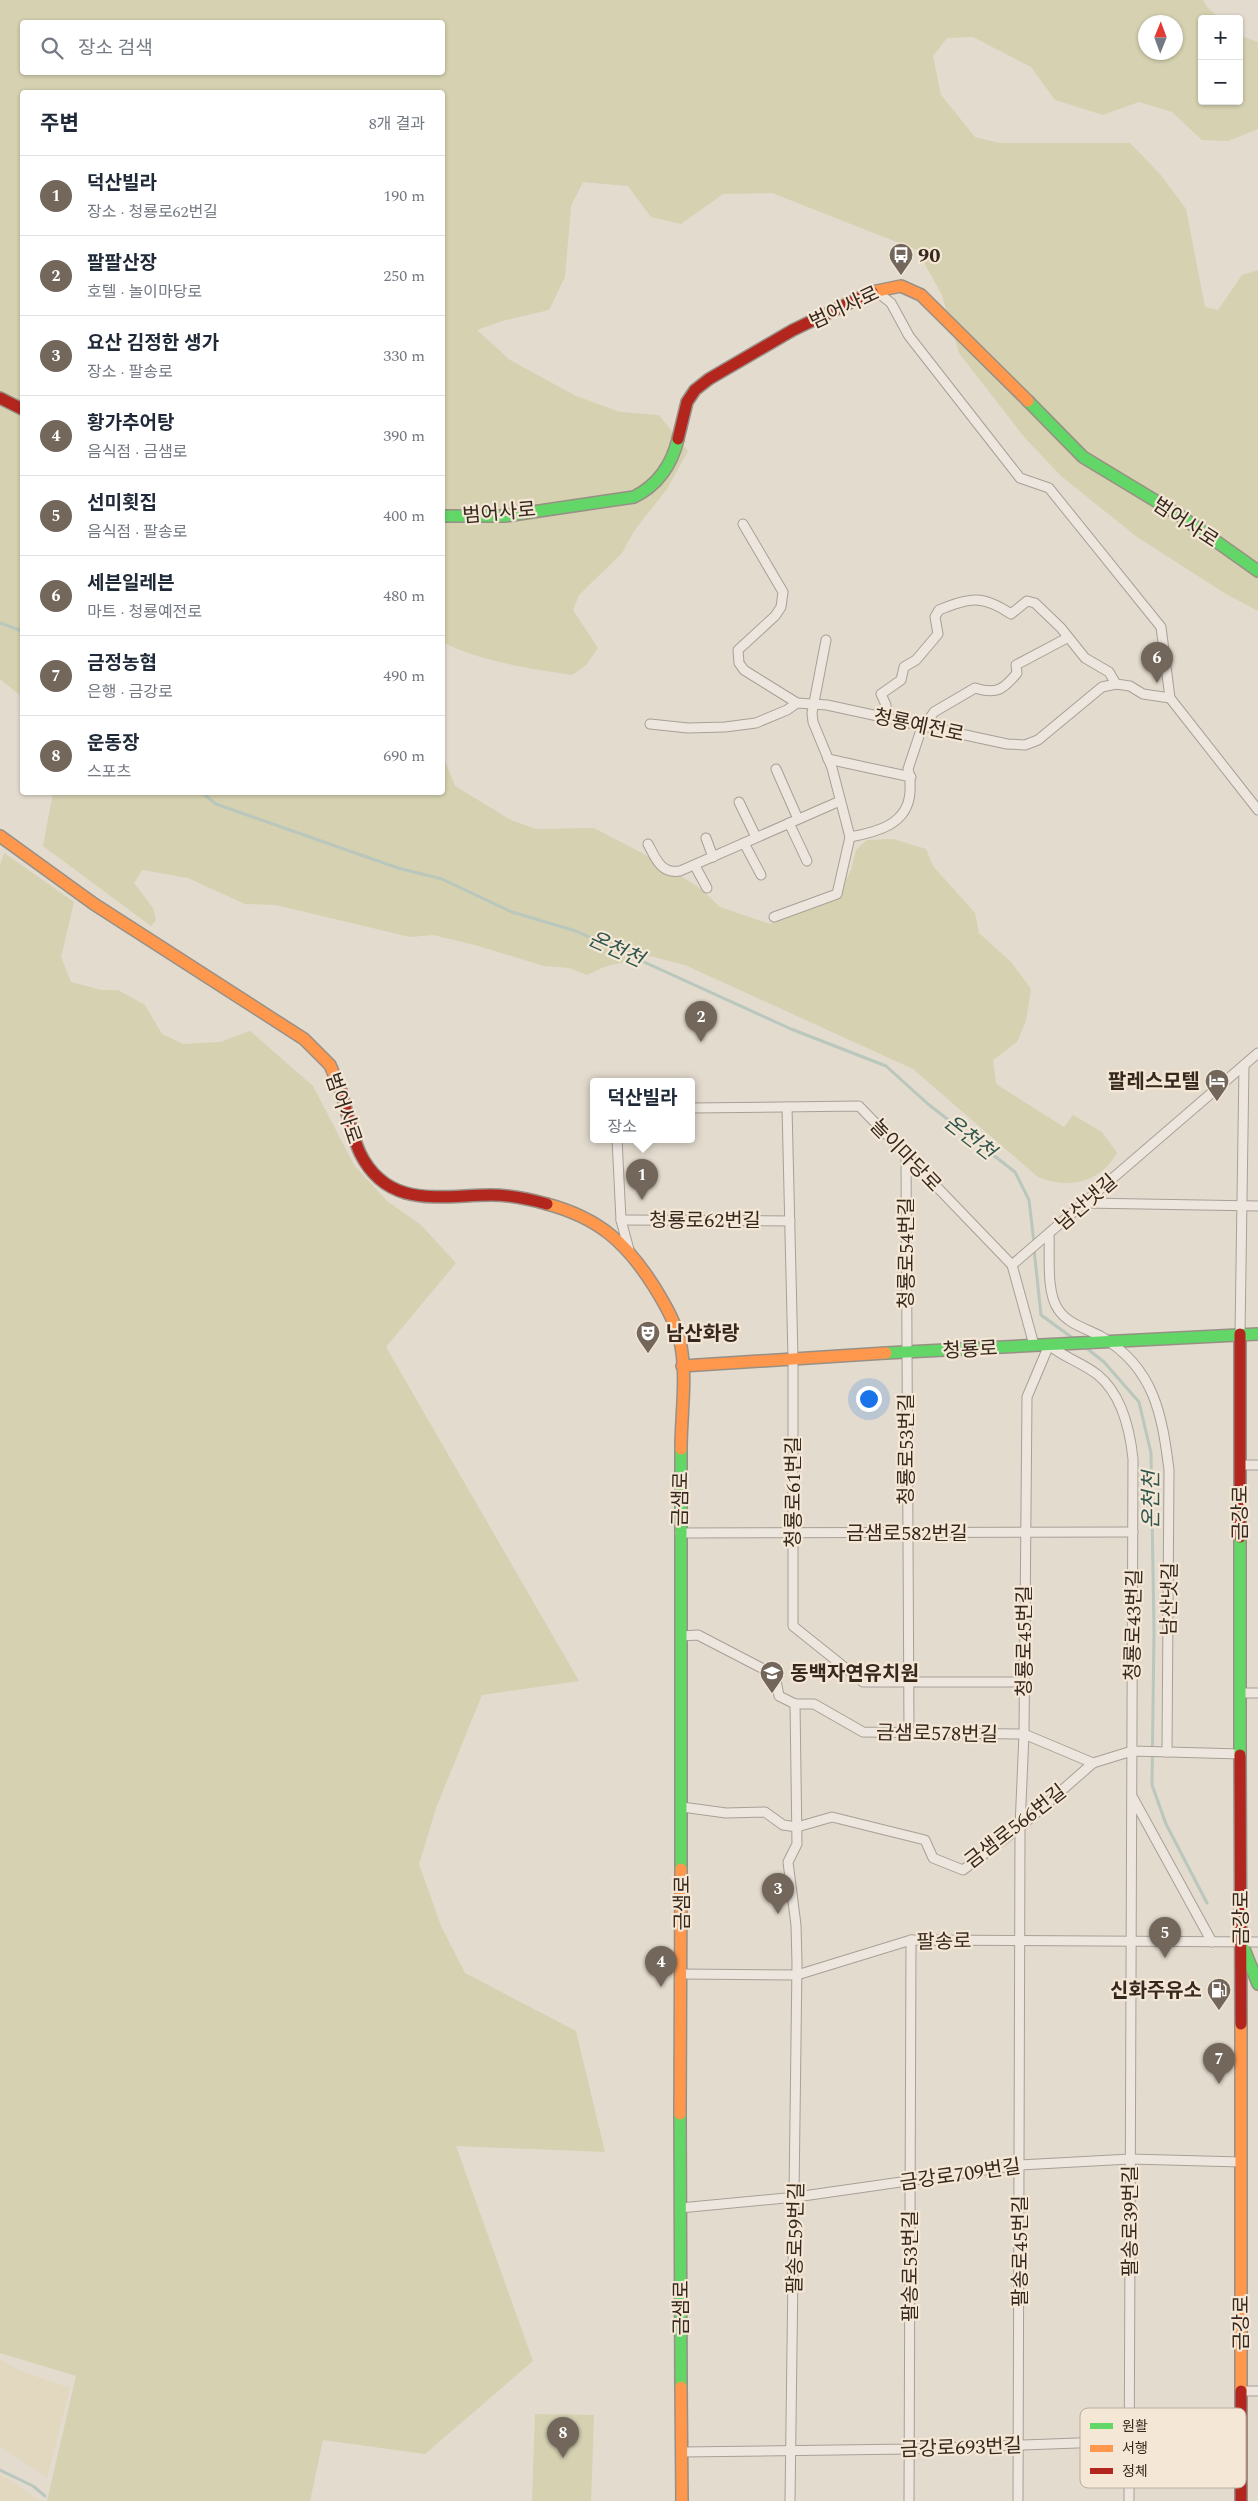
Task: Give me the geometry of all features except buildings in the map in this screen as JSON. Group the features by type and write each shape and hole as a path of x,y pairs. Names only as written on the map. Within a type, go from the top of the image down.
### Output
{"street":[{"name":"범어사로","path":"445,516 493,517 597,500 633,497 650,487 666,470 677,443 682,412 694,391 726,369 855,298 894,285 906,286 917,292 934,306 1083,457 1128,486 1179,515 1258,571"},
{"path":"876,291 892,303 909,336 1020,478 1049,488 1161,627 1170,698 1258,810"},
{"path":"0,398 20,408"},
{"path":"650,724 688,728 725,727 756,723 787,710 797,703 744,670 739,663 738,650 775,616 781,606 783,592 743,524"},
{"path":"886,718 886,705 882,694 901,680 904,667 916,660 933,642 938,634 935,617 939,610 951,604 984,599 1011,614 1027,601 1035,603 1061,628 1067,638 1085,658 1109,672 1116,684 1130,686 1144,694 1170,698"},
{"path":"850,837 868,834 887,826 903,815 909,804 911,777 908,770 924,726 934,712 976,688 985,691 1004,687 1017,673 1016,665 1067,638"},
{"path":"774,917 837,894 850,837 828,759 813,722 813,704 826,640"},
{"name":"청룡예전로","path":"797,703 827,705 1007,744 1025,744 1038,740 1102,687 1116,684"},
{"path":"828,759 911,777"},
{"path":"776,769 798,819"},
{"path":"648,844 663,870 671,873 695,866 756,837 840,801"},
{"path":"739,802 756,837"},
{"path":"789,823 807,861"},
{"name":"범어사로","path":"0,836 94,904 304,1039 320,1053 332,1069 357,1148 376,1175 401,1192 433,1199 495,1195 540,1199 576,1214 608,1233 629,1251 672,1318 679,1336 682,1366"},
{"path":"706,838 713,857"},
{"path":"744,843 761,875"},
{"path":"695,866 707,888"},
{"name":"남산냇길","path":"1165,1752 1169,1479 1164,1428 1152,1390 1134,1361 1109,1341 1067,1319 1057,1308 1050,1283 1049,1234 1258,1053"},
{"path":"1240,1334 1244,1065"},
{"name":"놀이마당로","path":"695,1108 859,1106 1012,1265 1034,1345"},
{"name":"청룡로62번길","path":"787,1107 793,1358"},
{"path":"617,1143 621,1220 629,1251"},
{"name":"청룡로54번길","path":"906,1155 906,1352"},
{"path":"1085,1203 1258,1206"},
{"name":"청룡로62번길","path":"621,1220 790,1221"},
{"path":"1012,1265 1049,1234"},
{"name":"금강로","path":"1240,1334 1241,2408"},
{"name":"청룡로","path":"682,1366 793,1358 1258,1334"},
{"name":"청룡로43번길","path":"1049,1344 1058,1353 1099,1376 1113,1394 1123,1413 1130,1434 1133,1459 1136,1751 1132,1798 1131,1942"},
{"name":"청룡로45번길","path":"1020,1941 1027,1397 1049,1344"},
{"name":"청룡로53번길","path":"906,1352 909,1732"},
{"name":"청룡로61번길","path":"793,1358 793,1626 864,1682 909,1682"},
{"name":"금샘로","path":"682,1366 680,1533 682,2501"},
{"path":"1240,1465 1258,1465"},
{"name":"금샘로582번길","path":"680,1533 1134,1532"},
{"path":"680,1636 698,1635 776,1675 780,1696 795,1704"},
{"path":"909,1682 1024,1682"},
{"path":"1240,1693 1258,1693"},
{"name":"금샘로578번길","path":"795,1704 814,1704 863,1732 1024,1734 1093,1764"},
{"name":"팔송로59번길","path":"790,2501 796,2197 797,1975 796,1925 788,1862 797,1844 795,1704"},
{"path":"1093,1764 1136,1751 1241,1754"},
{"name":"금샘로566번길","path":"796,1827 832,1817 854,1821 925,1840 933,1858 963,1870 1020,1827 1093,1764"},
{"path":"1132,1798 1212,1942"},
{"path":"682,1807 726,1813 765,1812 783,1825 796,1827"},
{"name":"팔송로","path":"681,1974 797,1975 911,1940 1258,1942"},
{"name":"팔송로53번길","path":"909,2501 911,1940"},
{"name":"팔송로45번길","path":"1018,2501 1020,1941"},
{"name":"팔송로39번길","path":"1128,2408 1131,1942"},
{"path":"1241,1942 1258,1984"},
{"name":"금강로709번길","path":"680,2208 796,2197 1020,2165 1130,2159 1241,2162"},
{"path":"1241,2391 1258,2391"},
{"name":"금강로693번길","path":"682,2452 909,2449 1080,2442"},
{"name":"팔송로39번길","path":"1129,2488 1129,2501"},
{"name":"금강로","path":"1241,2488 1241,2501"}],"shaded area":[{"path":"0,0 1203,0 1208,8 1216,15 1198,15 1198,105 1243,105 1243,36 1258,42 1258,129 1228,141 1202,140 1172,112 1139,102 1103,115 1055,100 1031,67 973,37 947,38 933,56 941,95 975,137 999,143 1130,143 1160,174 1186,209 1205,307 1218,310 1242,275 1258,270 1258,611 1226,594 1137,537 1061,476 1025,438 959,353 942,295 917,250 772,193 723,194 681,224 651,217 628,186 583,182 571,206 565,277 549,310 502,321 477,330 510,360 576,396 620,412 659,415 688,451 667,489 634,531 622,553 579,595 573,610 598,648 586,665 572,675 522,667 473,655 457,649 445,643 445,90 20,90 20,695 0,679"},
{"path":"445,761 455,786 511,820 536,829 594,828 661,863 701,889 720,907 770,924 836,900 851,870 856,850 867,840 893,839 926,849 933,866 975,913 979,933 1011,962 1031,989 1026,1021 1017,1042 993,1060 996,1084 1064,1127 1073,1115 1102,1132 1117,1153 1102,1171 1083,1181 1061,1183 1038,1177 913,1069 685,965 650,956 604,967 587,975 569,968 544,966 475,945 433,935 410,937 276,905 245,904 188,878 142,870 134,883 153,908 156,920 151,926 43,846 53,795 445,795"},
{"path":"4,853 74,902 61,957 71,982 101,990 118,990 145,1005 162,1034 183,1044 220,1042 250,1031 313,1086 354,1165 387,1201 421,1225 456,1263 386,1347 579,1681 482,1695 436,1808 419,1864 441,1926 465,1973 576,2031 605,2152 456,2146 533,2361 425,2454 323,2440 310,2501 47,2501 76,2376 0,2353 0,865"},
{"path":"0,2359 23,2372 70,2388 47,2478 0,2446"},
{"path":"535,2414 594,2415 591,2501 532,2501"},
{"path":"0,2475 10,2480 39,2501 0,2501"}],"waterway":[{"name":"온천천","path":"0,623 20,630"},
{"name":"온천천","path":"205,795 216,804 398,868 442,879 512,912 576,931 791,1029 886,1066 928,1104 1015,1172 1029,1200 1034,1243"},
{"name":"온천천","path":"1034,1249 1041,1315 1074,1339"},
{"name":"온천천","path":"1085,1347 1104,1362 1139,1402 1151,1453 1154,1631 1152,1785 1166,1824 1207,1903"},
{"path":"0,2470 33,2486 45,2496"}],"traffic: fast":[{"path":"1028,401 1083,457 1179,515 1258,571"},
{"path":"445,516 505,516 634,497 643,492 663,473 672,457 678,439"},
{"path":"886,1353 1258,1334"},
{"path":"681,1449 681,1869"},
{"path":"1240,1537 1240,1755"},
{"path":"1244,1949 1258,1984"},
{"path":"680,2114 681,2387"}],"traffic: slow":[{"path":"872,292 901,286 921,295 1028,401"},
{"path":"0,836 94,904 304,1039 330,1065 341,1091"},
{"path":"547,1204 582,1217 610,1234 634,1258 667,1309 679,1338 683,1359 684,1385 681,1449"},
{"path":"682,1366 886,1353"},
{"path":"680,2114 681,1869"},
{"path":"1241,2024 1241,2391"},
{"path":"681,2387 682,2501"}],"traffic: jam":[{"path":"678,439 687,402 695,390 709,379 793,330 872,292"},
{"path":"0,398 20,408"},
{"path":"341,1091 360,1153 372,1171 385,1184 417,1195 435,1197 498,1195 547,1204"},
{"path":"1240,1334 1240,1537"},
{"path":"1240,1755 1241,2024"},
{"path":"1241,2391 1241,2408"},
{"path":"1241,2488 1241,2501"}],"place":[{"name":"90","path":"901,276"},
{"name":"세븐일레븐","path":"1157,683"},
{"name":"팔팔산장","path":"701,1042"},
{"name":"팔레스모텔","path":"1217,1102"},
{"name":"덕산빌라","path":"642,1200"},
{"name":"남산화랑","path":"648,1354"},
{"name":"동백자연유치원","path":"772,1694"},
{"name":"요산 김정한 생가","path":"778,1914"},
{"name":"선미횟집","path":"1165,1958"},
{"name":"황가추어탕","path":"661,1987"},
{"name":"신화주유소","path":"1219,2011"},
{"name":"금정농협","path":"1219,2084"},
{"name":"운동장","path":"563,2458"}]}
